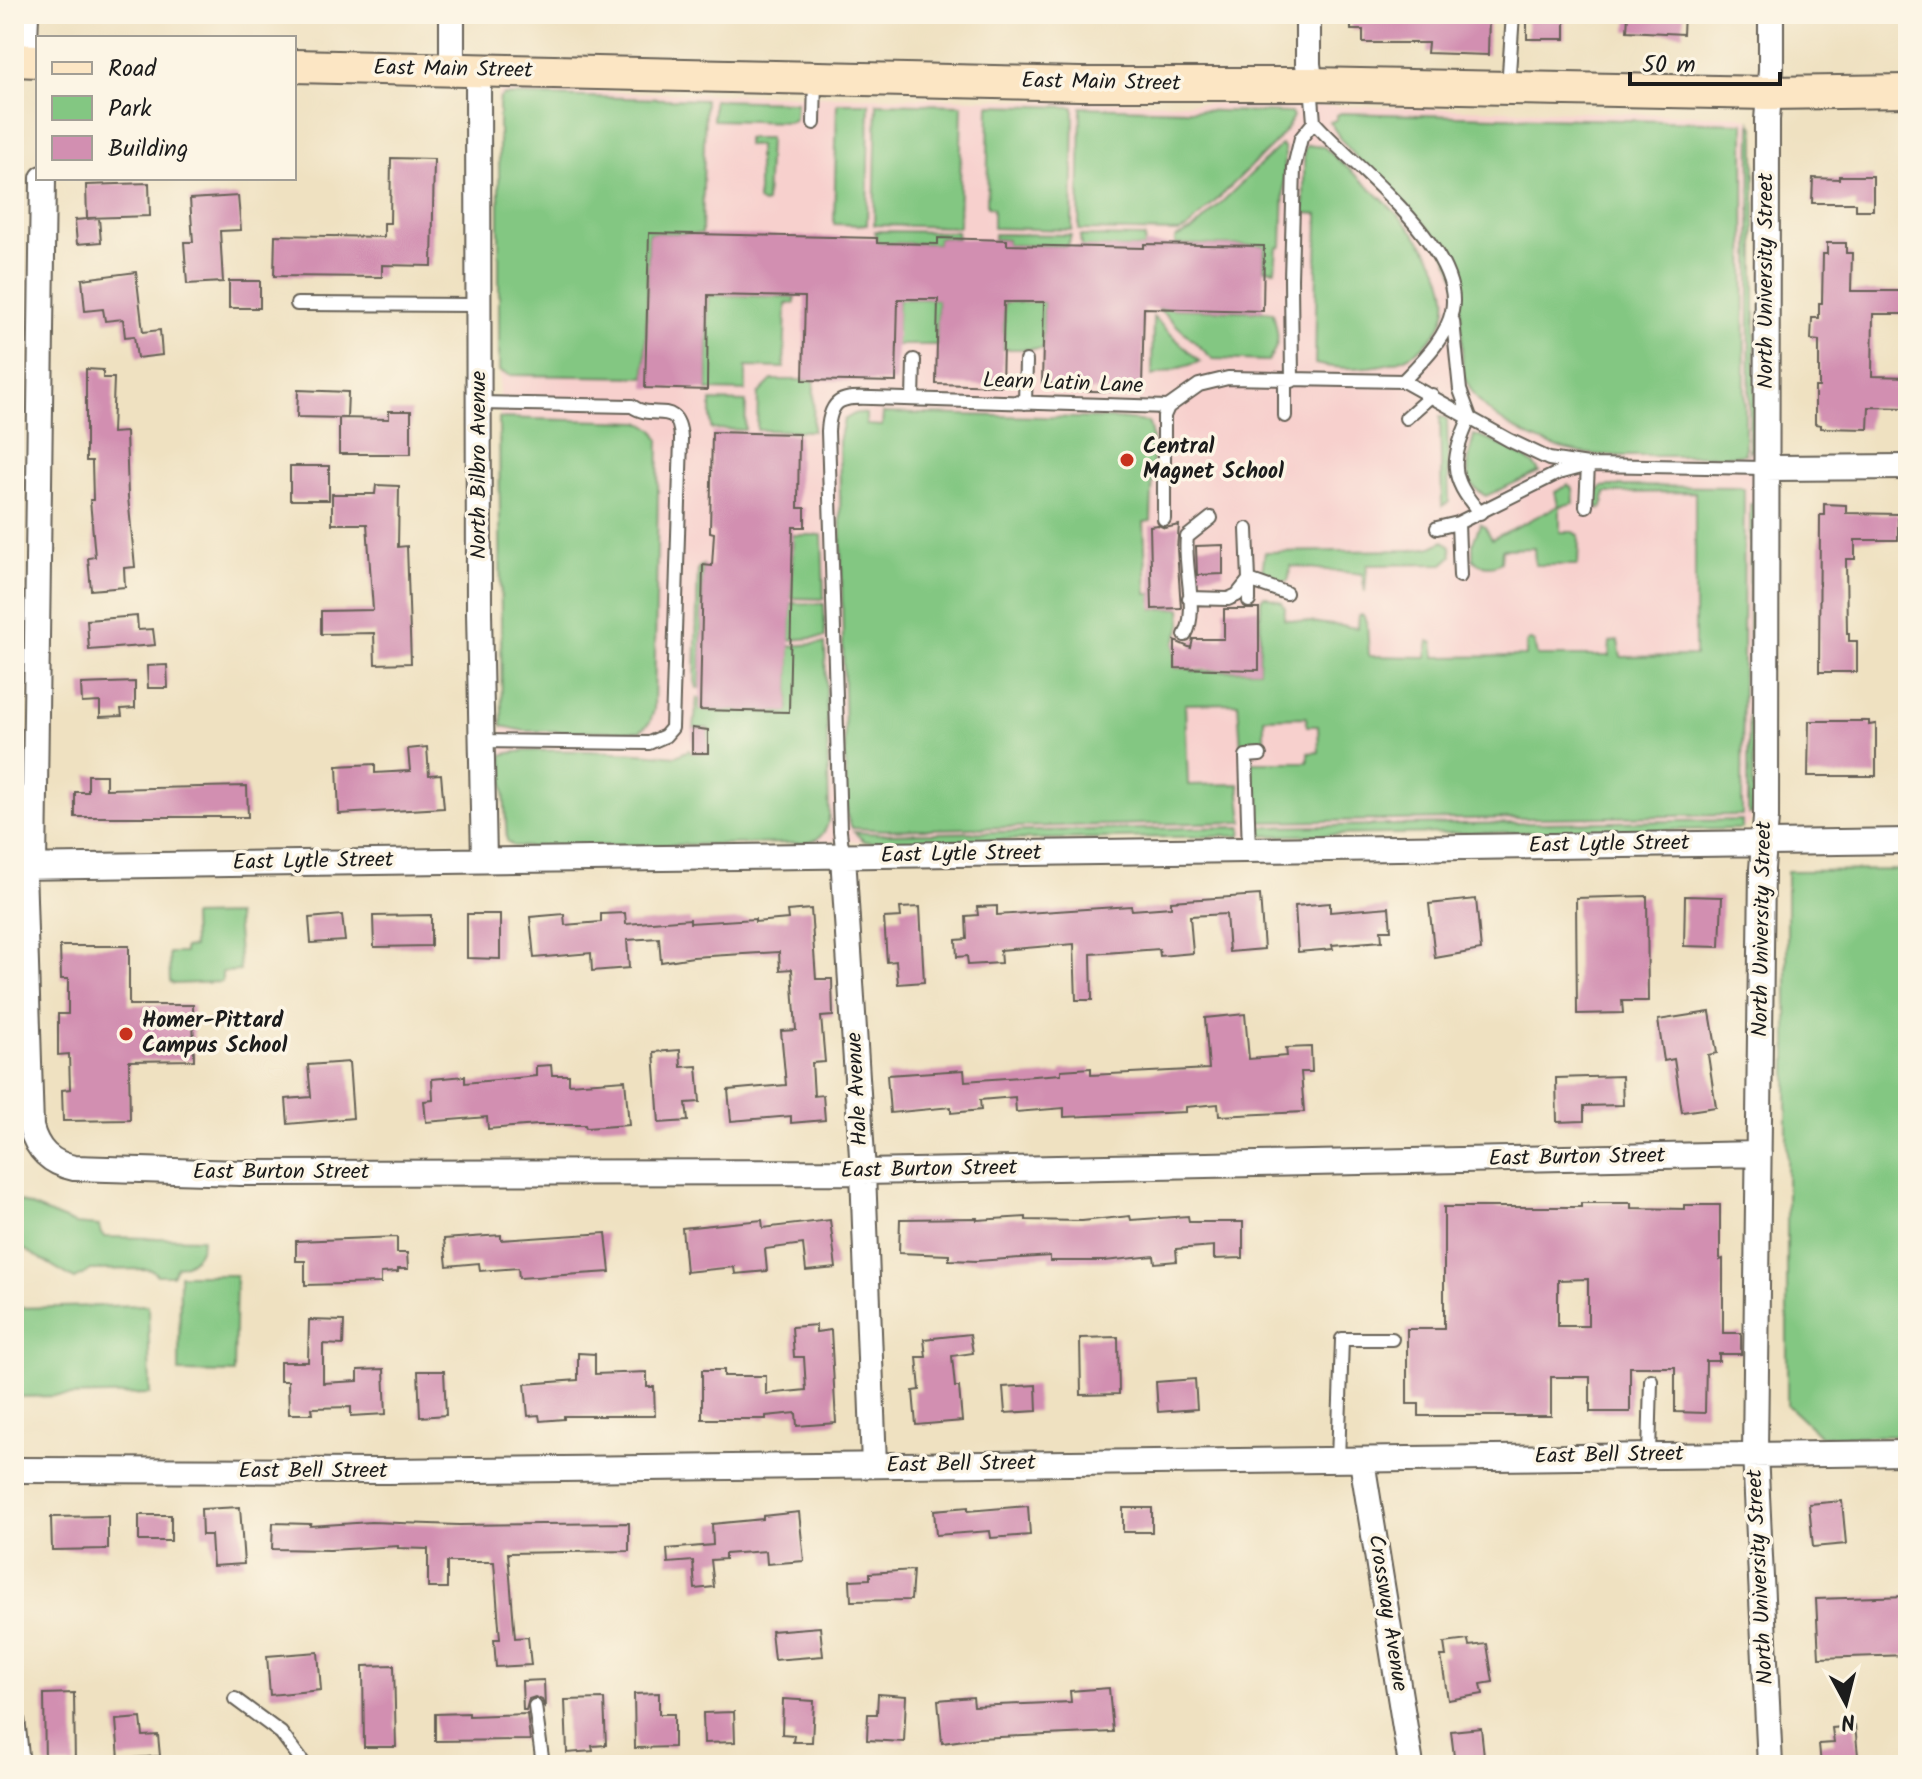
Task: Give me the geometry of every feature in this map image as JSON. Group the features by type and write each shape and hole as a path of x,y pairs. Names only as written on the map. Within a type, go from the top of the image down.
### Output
{"street":[{"path":"26,14 25,42 36,57"},
{"name":"North Bilbro Avenue","path":"452,14 465,70 478,305 484,860"},
{"path":"1308,14 1311,84"},
{"name":"North University Street","path":"1770,1765 1755,1453 1771,14"},
{"path":"14,60 36,60"},
{"name":"East Main Street","path":"296,66 1080,84 1311,84 1768,93 1908,91"},
{"name":"East Burton Street","path":"43,180 24,867 31,1127 34,1141 51,1160 64,1166 99,1170 156,1171 863,1172 1759,1154"},
{"path":"1765,468 1908,467"},
{"name":"East Lytle Street","path":"24,867 1908,841"},
{"name":"Hale Avenue","path":"843,856 863,1172 874,1465"},
{"name":"East Bell Street","path":"14,1470 387,1471 1908,1453"},
{"name":"Crossway Avenue","path":"1350,1461 1411,1765"}],"lane":[{"path":"1508,88 1513,14"},
{"path":"814,123 815,78"},
{"path":"1311,84 1314,122 1335,147 1426,234 1448,275 1455,363 1460,390 1470,417 1459,441 1455,466 1460,490 1480,513"},
{"path":"1285,416 1289,381 1294,167 1301,138 1314,122"},
{"path":"297,304 478,305"},
{"path":"1403,381 1437,343 1453,309"},
{"path":"913,399 914,360"},
{"path":"1025,403 1026,361"},
{"name":"Learn Latin Lane","path":"843,856 839,816 829,417 834,406 848,398 1168,407 1199,385 1228,378 1403,381 1549,459 1588,465 1765,468"},
{"path":"1406,418 1432,395"},
{"path":"479,403 632,406 639,411 660,411 673,415 678,422 681,439 672,728 665,736 649,743 481,741"},
{"path":"1164,519 1164,416 1168,407"},
{"path":"1437,528 1480,513 1558,473 1588,465 1586,506"},
{"path":"1185,635 1191,618 1186,569 1187,537 1211,518"},
{"path":"1458,523 1460,576"},
{"path":"1247,529 1249,601"},
{"path":"1189,598 1228,599 1237,595 1249,580"},
{"path":"1249,580 1286,593"},
{"path":"1249,851 1246,756 1260,755"},
{"path":"1350,1461 1342,1339 1392,1339"},
{"path":"1649,1455 1651,1380"},
{"path":"14,1680 23,1765"},
{"path":"235,1699 281,1733 305,1765"},
{"path":"535,1706 543,1765"}],"shaded area":[{"name":"Central Magnet School","path":"501,90 1335,106 1740,116 1748,119 1754,126 1755,503 1751,822 1742,829 513,846 505,835 502,755 498,94"}],"green space":[{"path":"504,95 705,100 702,234 649,233 645,377 509,375 499,371 499,104"},
{"path":"713,100 796,102 795,118 791,122 713,120"},
{"path":"837,103 869,103 867,225 834,224"},
{"path":"877,103 962,105 959,227 874,225"},
{"path":"989,105 1074,107 1072,230 993,228 993,208 987,207"},
{"path":"1081,107 1291,113 1293,116 1274,144 1187,229 1179,232 1079,230"},
{"path":"1341,113 1744,123 1745,454 1626,456 1566,450 1526,435 1491,413 1475,395 1463,372 1460,306 1452,268 1426,226 1343,142 1330,122"},
{"path":"1751,122 1755,129 1755,444 1749,453"},
{"path":"747,138 769,138 766,203 763,204 758,201 758,146 747,145"},
{"path":"1281,145 1285,156 1282,246 1277,248 1275,270 1264,269 1264,246 1175,244 1175,238 1193,230"},
{"path":"1307,145 1324,147 1369,187 1419,239 1437,267 1446,295 1442,323 1421,348 1398,361 1355,368 1315,364 1318,214 1304,213 1304,150"},
{"path":"875,231 957,232 957,238 938,238 938,244 877,243"},
{"path":"994,234 1071,235 1068,246 1007,245 1007,240 994,239"},
{"path":"1080,236 1145,237 1144,248 1081,247"},
{"path":"708,295 795,297 795,303 786,304 784,368 746,367 746,391 707,390"},
{"path":"898,299 938,299 937,345 896,345"},
{"path":"1004,302 1044,302 1043,349 1003,349"},
{"path":"1158,308 1273,312 1278,336 1276,347 1268,361 1213,359"},
{"path":"1153,317 1200,362 1152,376"},
{"path":"772,380 814,380 813,431 757,430 758,394"},
{"path":"711,401 746,402 745,430 711,429"},
{"path":"856,413 866,414 866,425 882,426 883,413 1148,422 1153,470 1151,521 1144,522 1147,594 1152,594 1153,609 1181,608 1182,624 1175,642 1175,668 1192,668 1192,671 1259,670 1261,599 1264,596 1282,602 1284,619 1358,628 1359,615 1363,615 1367,623 1369,656 1426,657 1429,641 1433,643 1435,657 1526,656 1526,643 1530,640 1534,642 1537,656 1609,656 1610,642 1618,641 1621,657 1695,656 1695,492 1605,493 1600,509 1596,505 1596,494 1602,487 1611,486 1744,489 1742,815 1257,822 1254,819 1251,762 1308,762 1308,753 1319,752 1318,726 1307,726 1306,717 1264,718 1264,749 1241,749 1238,703 1185,704 1188,785 1239,784 1243,822 885,830 852,828 847,816 846,796 839,441 844,420"},
{"path":"1440,416 1447,419 1449,502 1442,506"},
{"path":"499,418 640,422 654,430 659,439 654,710 650,722 640,731 524,731 502,726"},
{"path":"1474,435 1521,456 1539,472 1486,496 1472,484 1469,477 1468,461"},
{"path":"1568,485 1573,489 1574,503 1560,506 1560,532 1579,535 1578,565 1535,565 1534,548 1502,549 1501,562 1494,565 1483,565 1473,559 1473,543 1480,524 1492,539 1558,506 1555,492"},
{"path":"1755,503 1753,806 1752,815 1748,815 1750,504"},
{"path":"793,535 822,535 824,599 791,598"},
{"path":"1444,541 1451,547 1452,556 1443,564 1367,565 1365,592 1362,574 1291,566 1288,581 1285,581 1262,571 1265,552 1412,550 1432,547"},
{"path":"703,565 700,688 697,688 698,568"},
{"path":"791,603 824,604 825,637 790,640"},
{"path":"825,643 829,815 827,826 819,837 804,843 529,847 513,846 507,841 502,755 533,751 676,756 689,750 691,753 707,753 708,728 694,728 697,698 700,698 700,710 789,712 790,646"},
{"path":"1742,820 1742,829 1255,836 1255,827"},
{"path":"1242,827 1241,836 870,842 854,832 883,834"},
{"path":"1908,870 1908,1436 1820,1436 1787,1405 1787,871"},
{"path":"236,915 240,971 222,972 222,982 170,982 169,953 184,953 184,948 193,947 192,916"},
{"path":"14,1199 75,1224 99,1226 105,1237 202,1239 202,1244 195,1258 177,1266 172,1275 157,1275 145,1269 91,1270 75,1279 15,1244"},
{"path":"180,1275 236,1275 234,1373 179,1372"},
{"path":"148,1305 150,1394 14,1397 14,1308"}],"building":[{"path":"1351,14 1489,14 1488,55 1427,53 1428,43 1363,43 1363,30 1351,30"},
{"path":"1527,14 1565,14 1565,39 1527,39"},
{"path":"1628,14 1684,14 1683,34 1627,31"},
{"path":"391,158 434,159 432,266 382,265 382,277 274,276 275,235 384,237 384,223 390,223"},
{"path":"1839,176 1873,176 1873,210 1856,210 1856,203 1812,203 1813,178 1839,179"},
{"path":"149,183 150,216 87,218 86,185"},
{"path":"238,196 241,230 220,231 223,282 187,284 184,242 193,242 190,199"},
{"path":"99,218 101,242 77,244 75,220"},
{"path":"649,233 877,238 877,243 938,244 938,238 1007,240 1007,245 1144,248 1144,244 1264,246 1263,311 1144,308 1142,386 1130,386 1130,392 1053,390 1053,384 1042,383 1044,302 1004,302 1002,386 936,384 938,299 898,299 896,382 803,380 805,297 708,295 707,390 645,388"},
{"path":"1827,243 1846,243 1846,253 1852,253 1851,291 1905,291 1905,314 1873,314 1872,376 1908,377 1908,408 1869,407 1868,429 1821,428 1821,425 1815,424 1819,341 1811,340 1812,318 1819,318 1819,303 1822,303 1823,254 1827,254"},
{"path":"136,272 143,332 160,330 162,355 137,358 134,336 125,337 123,319 105,321 103,309 85,311 82,279"},
{"path":"229,281 260,281 260,308 229,308"},
{"path":"86,369 103,370 103,378 114,378 112,433 126,432 135,567 124,568 125,587 91,590 88,558 95,557 90,500 93,500 92,461 86,461"},
{"path":"298,390 348,392 347,418 297,417"},
{"path":"389,411 411,411 411,454 339,454 339,418 389,419"},
{"path":"712,432 799,434 798,508 805,508 805,527 793,527 789,712 700,710 703,565 712,566 714,533 710,532"},
{"path":"290,466 329,466 329,500 290,500"},
{"path":"376,485 399,486 398,547 407,546 411,663 375,664 374,633 321,634 321,611 373,610 367,524 332,524 332,494 375,494"},
{"path":"1824,504 1846,505 1846,513 1898,514 1898,540 1855,540 1855,559 1846,559 1847,633 1849,641 1857,641 1857,672 1819,672 1820,515 1824,515"},
{"path":"1179,525 1177,549 1181,608 1152,609 1150,526 1165,528"},
{"path":"1223,545 1223,574 1197,575 1196,546"},
{"path":"1224,609 1259,609 1259,670 1175,668 1175,641 1191,648 1193,639 1224,639"},
{"path":"137,616 138,630 153,629 155,645 89,650 87,620"},
{"path":"167,665 168,688 148,688 147,666"},
{"path":"135,682 135,708 121,709 122,716 100,717 100,702 82,703 81,684"},
{"path":"1809,721 1869,721 1869,725 1876,724 1876,776 1808,776"},
{"path":"692,728 708,730 708,753 692,753"},
{"path":"427,747 429,775 441,774 444,808 339,814 337,766 375,764 375,773 410,771 408,749"},
{"path":"88,775 106,775 106,789 247,786 248,817 75,817 75,792 88,792"},
{"path":"1260,895 1264,949 1229,952 1226,914 1190,916 1193,953 1160,956 1159,949 1091,954 1092,1000 1076,1000 1074,944 1000,950 1001,963 968,965 967,956 957,957 956,940 967,939 966,916 978,915 977,907 997,906 997,915 1131,906 1132,910 1171,907 1171,901"},
{"path":"1647,896 1648,1001 1622,1001 1623,1013 1577,1014 1576,898"},
{"path":"1685,896 1722,897 1720,947 1684,946"},
{"path":"1476,899 1481,950 1435,958 1429,904"},
{"path":"1330,903 1330,912 1389,907 1391,930 1381,930 1382,941 1332,945 1333,949 1298,952 1295,906"},
{"path":"920,907 924,982 898,984 896,961 887,962 884,918 901,917 900,908"},
{"path":"811,909 816,979 832,979 833,1016 821,1017 825,1062 812,1063 814,1096 823,1095 825,1120 791,1123 791,1116 731,1121 728,1090 786,1085 781,1031 796,1030 792,969 780,970 779,952 661,962 659,938 627,940 629,968 592,971 591,953 534,958 530,917 564,914 565,925 601,922 601,914 625,913 626,924 690,919 690,923 755,919 755,922 788,919 787,911"},
{"path":"467,914 500,914 500,959 467,958"},
{"path":"342,915 345,941 311,943 309,918"},
{"path":"431,915 431,946 374,947 373,916"},
{"name":"Homer-Pittard Campus School","path":"60,946 129,946 129,1005 193,1005 194,1060 129,1061 130,1120 63,1121 62,1090 70,1089 69,1054 58,1055 58,1014 68,1014 68,979 61,979"},
{"path":"1710,1012 1717,1053 1708,1055 1716,1107 1682,1112 1674,1059 1664,1061 1658,1020"},
{"path":"1245,1014 1249,1059 1287,1056 1286,1048 1311,1047 1312,1072 1301,1072 1304,1112 1219,1116 1218,1104 1186,1107 1186,1112 1064,1117 1064,1108 1016,1112 1015,1097 980,1100 981,1110 951,1113 951,1107 890,1113 887,1075 964,1070 965,1081 1061,1074 1061,1070 1091,1068 1091,1075 1209,1069 1205,1018"},
{"path":"680,1050 681,1067 697,1066 700,1102 686,1103 688,1121 659,1123 654,1052"},
{"path":"349,1062 353,1118 288,1124 286,1099 311,1097 308,1065"},
{"path":"551,1065 552,1075 569,1075 569,1084 625,1080 629,1125 586,1128 585,1125 538,1125 488,1129 487,1117 426,1122 424,1101 433,1100 432,1079 465,1076 465,1083 536,1076 536,1066"},
{"path":"1622,1076 1623,1105 1584,1106 1584,1121 1557,1122 1556,1078"},
{"path":"1581,1203 1631,1203 1631,1208 1684,1209 1684,1205 1720,1205 1723,1333 1741,1333 1741,1354 1719,1354 1719,1361 1706,1361 1705,1413 1675,1412 1675,1367 1630,1367 1630,1412 1590,1412 1590,1377 1551,1377 1551,1416 1419,1416 1419,1404 1407,1404 1407,1329 1444,1329 1444,1207 1581,1207","holes":["1588,1279 1588,1326 1558,1326 1558,1280"]},
{"path":"1130,1216 1131,1220 1188,1216 1189,1222 1243,1222 1243,1258 1214,1259 1214,1246 1176,1249 1177,1261 1155,1263 1154,1256 1104,1261 1050,1261 1050,1256 977,1261 949,1260 949,1255 899,1253 900,1219 1026,1217 1026,1220 1082,1221"},
{"path":"762,1220 763,1228 830,1220 836,1268 806,1271 803,1244 765,1249 767,1271 735,1274 734,1267 686,1272 682,1228"},
{"path":"606,1233 610,1272 519,1278 518,1268 480,1271 479,1263 447,1266 444,1239 501,1235 501,1240"},
{"path":"397,1237 397,1253 407,1253 408,1269 381,1273 381,1283 305,1285 305,1261 296,1261 296,1241"},
{"path":"309,1320 344,1321 343,1345 323,1344 323,1383 358,1381 358,1370 384,1369 386,1414 351,1416 351,1407 312,1408 313,1414 289,1414 288,1381 280,1381 280,1362 308,1362"},
{"path":"816,1325 816,1332 831,1330 836,1423 797,1426 796,1413 766,1416 766,1419 702,1419 702,1370 724,1370 724,1376 766,1376 766,1394 806,1390 804,1357 794,1357 792,1327"},
{"path":"970,1334 973,1353 952,1356 962,1421 916,1425 913,1391 920,1390 917,1357 926,1357 924,1339"},
{"path":"1118,1337 1119,1394 1081,1395 1080,1338"},
{"path":"578,1353 595,1354 595,1374 647,1372 647,1387 654,1387 655,1416 564,1416 564,1419 540,1421 539,1415 528,1416 525,1384 578,1380"},
{"path":"418,1371 444,1371 446,1415 420,1417"},
{"path":"1195,1379 1197,1409 1158,1412 1156,1382"},
{"path":"1036,1385 1037,1411 1005,1413 1003,1387"},
{"path":"1842,1501 1846,1544 1813,1547 1809,1504"},
{"path":"1028,1506 1030,1535 991,1538 990,1531 936,1535 934,1510 968,1507 968,1511"},
{"path":"240,1507 244,1564 213,1566 211,1535 202,1535 201,1509"},
{"path":"1123,1508 1152,1508 1152,1532 1123,1532"},
{"path":"799,1512 804,1561 767,1564 766,1551 725,1554 725,1559 711,1560 714,1587 695,1589 693,1561 668,1563 667,1549 713,1545 712,1524"},
{"path":"139,1515 171,1515 171,1541 139,1541"},
{"path":"108,1516 108,1549 52,1550 51,1517"},
{"path":"371,1522 459,1525 629,1523 629,1551 508,1553 515,1638 528,1637 531,1665 496,1667 494,1639 500,1639 494,1562 447,1562 447,1588 428,1588 428,1549 398,1546 272,1549 273,1523 310,1526"},
{"path":"913,1570 911,1600 851,1601 850,1580 870,1579 870,1573"},
{"path":"1908,1596 1908,1655 1819,1658 1816,1599"},
{"path":"820,1627 823,1656 774,1660 771,1631"},
{"path":"1468,1640 1469,1646 1487,1644 1493,1682 1481,1684 1483,1694 1448,1700 1441,1656 1446,1656 1444,1643"},
{"path":"318,1652 321,1690 270,1695 267,1656"},
{"path":"394,1665 396,1747 364,1747 363,1666"},
{"path":"544,1680 545,1709 542,1700 535,1697 529,1699 526,1710 523,1710 522,1681"},
{"path":"1109,1688 1113,1732 978,1738 942,1743 938,1700 973,1697 974,1706 1071,1702 1070,1691"},
{"path":"74,1693 75,1765 45,1765 44,1694"},
{"path":"659,1693 659,1714 674,1714 674,1747 635,1748 634,1694"},
{"path":"878,1694 906,1696 904,1742 867,1740 868,1714 877,1714"},
{"path":"604,1699 606,1745 592,1746 593,1751 567,1753 565,1700"},
{"path":"783,1699 814,1701 812,1742 793,1742 794,1735 782,1734"},
{"path":"734,1712 735,1742 704,1743 703,1713"},
{"path":"469,1713 469,1716 527,1714 530,1740 435,1741 435,1714"},
{"path":"141,1718 143,1736 158,1735 160,1756 119,1759 116,1720"},
{"path":"1855,1726 1859,1765 1821,1765 1819,1744 1834,1743 1832,1728"},
{"path":"1481,1728 1485,1765 1455,1765 1451,1731"}],"place":[{"name":"Central Magnet School","path":"1127,460"},
{"name":"Homer-Pittard Campus School","path":"126,1034"}]}
